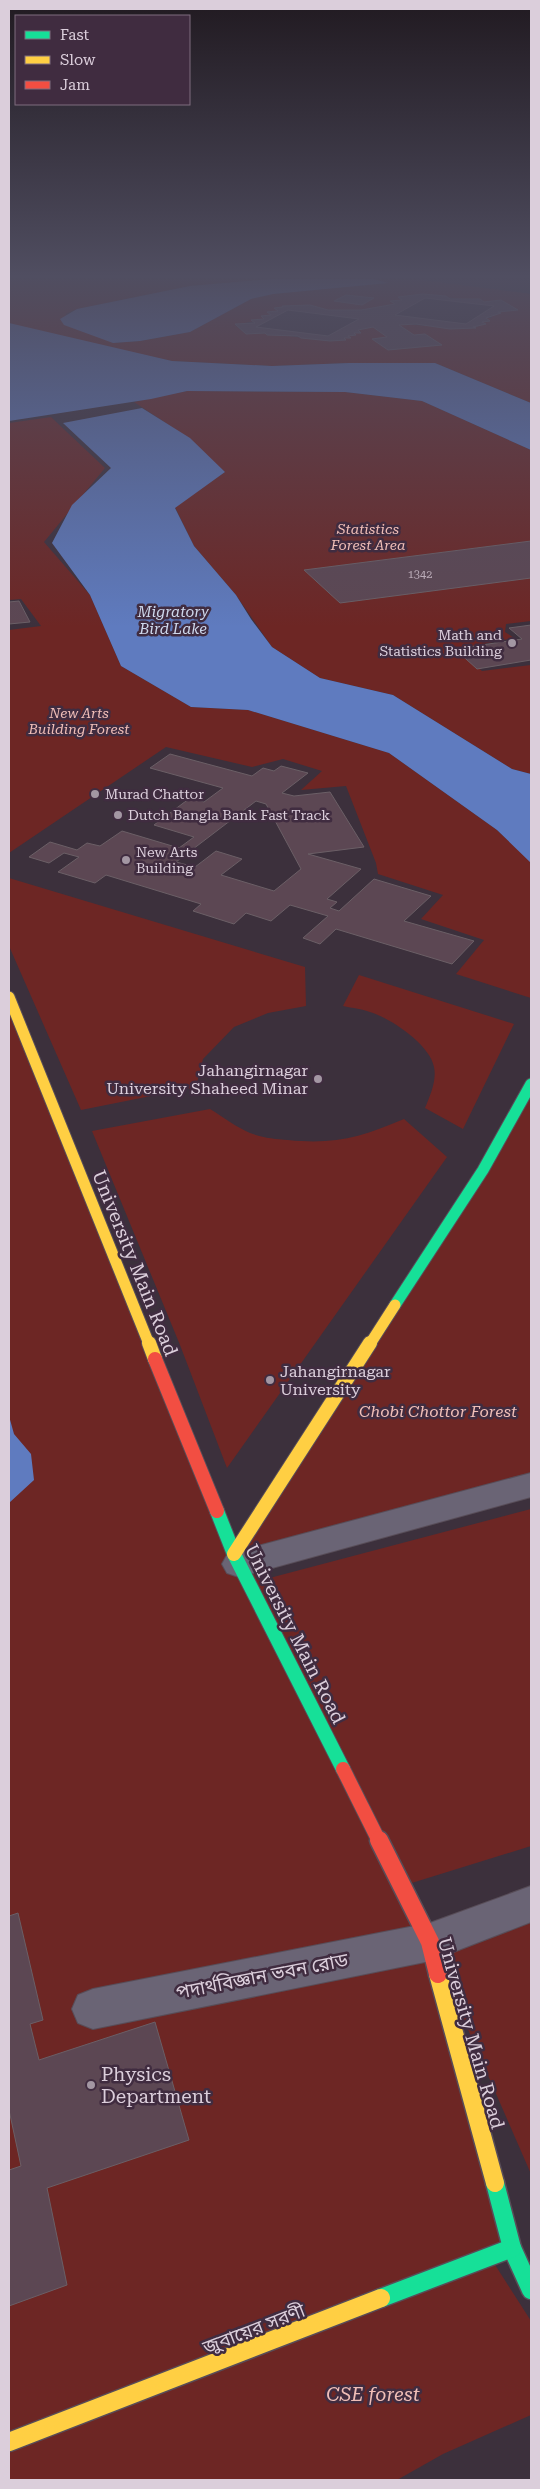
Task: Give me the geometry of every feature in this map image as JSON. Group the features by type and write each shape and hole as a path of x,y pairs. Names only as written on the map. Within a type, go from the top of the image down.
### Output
{"street":[{"name":"University Main Road","path":"9,997 237,1559 430,1942 512,2248 531,2290"},
{"path":"237,1559 483,1170 531,1084"},
{"path":"237,1559 531,1485"},
{"name":"পদার্থবিজ্ঞান ভবন রোড","path":"93,2009 430,1942 531,1904"},
{"name":"জুবায়ের সরণী","path":"9,2442 512,2248"}],"green space":[{"name":"Statistics Forest Area","path":"167,395 372,395 422,401 531,450 531,621 506,624 505,632 514,638 456,649 482,671 531,665 531,774 512,769 393,695 320,678 272,647 236,595 194,546 175,507 225,472 175,429 134,402"},
{"path":"512,395 531,395 531,403"},
{"name":"New Arts Building Forest","path":"51,417 105,468 44,542 90,595 121,666 191,707 248,710 389,753 497,830 531,862 531,998 456,974 484,940 421,919 443,895 378,874 376,863 346,786 301,790 322,771 283,759 252,767 166,747 9,853 9,630 41,626 21,599 9,600 9,423"},
{"path":"9,878 305,967 306,1006 268,1013 234,1027 203,1059 196,1087 81,1110 9,946"},
{"path":"359,975 514,1024 463,1129 425,1108 435,1077 434,1067 426,1050 410,1034 381,1016 365,1010 343,1006"},
{"path":"9,997 234,1554 483,1170 531,1084 531,1484 416,1516 235,1554 262,1580 531,1509 531,1846 402,1886 430,1942 531,1908 531,2174 432,1947 512,2248 490,2257 531,2321 531,2415 443,2454 397,2480 9,2480"},
{"path":"210,1109 255,1135 274,1139 304,1141 348,1138 375,1131 404,1119 447,1157 227,1468 180,1345 92,1131"}],"water":[{"path":"9,395 168,395 151,399 9,421"},
{"path":"372,395 512,395 531,403 531,450 422,401"},
{"name":"Migratory Bird Lake","path":"142,408 190,438 225,472 175,508 194,546 236,595 272,647 320,678 393,695 512,769 531,774 531,863 497,830 389,753 248,710 191,707 121,666 90,595 52,543 72,505 111,468 63,423"},
{"path":"9,1416 14,1434 31,1454 34,1480 9,1503"}],"building":[{"path":"531,541 531,578 340,603 304,570"},
{"path":"19,601 30,622 9,624 9,602"},
{"name":"Math and Statistics Building","path":"531,625 531,660 477,669 455,649 522,639 509,628"},
{"name":"New Arts Building","path":"170,754 252,776 263,768 274,771 281,766 308,773 282,793 294,796 330,792 364,847 308,854 361,869 327,899 337,902 330,908 339,911 374,879 431,896 404,921 474,941 452,964 336,929 320,944 303,938 328,916 290,905 271,921 246,913 234,924 193,911 201,904 106,875 95,883 58,872 79,857 64,853 49,863 29,857 50,842 77,850 87,843 100,846 122,831 179,848 194,837 154,825 190,798 204,802 223,788 150,768","holes":["256,801 266,804 301,869 274,891 221,875 242,859 216,851 195,867 176,862"]},
{"name":"Physics Department","path":"18,1913 43,2020 30,2024 39,2060 155,2022 189,2140 47,2188 67,2285 9,2306 9,2170 21,2166 9,2110 9,1916"}],"traffic: fast":[{"path":"395,1305 483,1170 531,1084"},
{"path":"217,1511 234,1554 343,1769"},
{"path":"495,2183 512,2248 531,2290"},
{"path":"381,2298 512,2248"}],"traffic: slow":[{"path":"9,997 155,1359"},
{"path":"234,1554 395,1305"},
{"path":"438,1974 495,2183"},
{"path":"9,2442 381,2298"}],"traffic: jam":[{"path":"155,1359 217,1511"},
{"path":"343,1769 430,1942 438,1974"}],"place":[{"name":"Math and Statistics Building","path":"512,643"},
{"name":"Murad Chattor","path":"95,794"},
{"name":"Dutch Bangla Bank Fast Track","path":"118,815"},
{"name":"New Arts Building","path":"126,860"},
{"name":"Jahangirnagar University Shaheed Minar","path":"318,1079"},
{"name":"Jahangirnagar University","path":"270,1380"},
{"name":"Physics Department","path":"91,2085"}],"park label":[{"name":"Chobi Chottor Forest","path":"438,1411"},
{"name":"CSE forest","path":"373,2394"}]}
